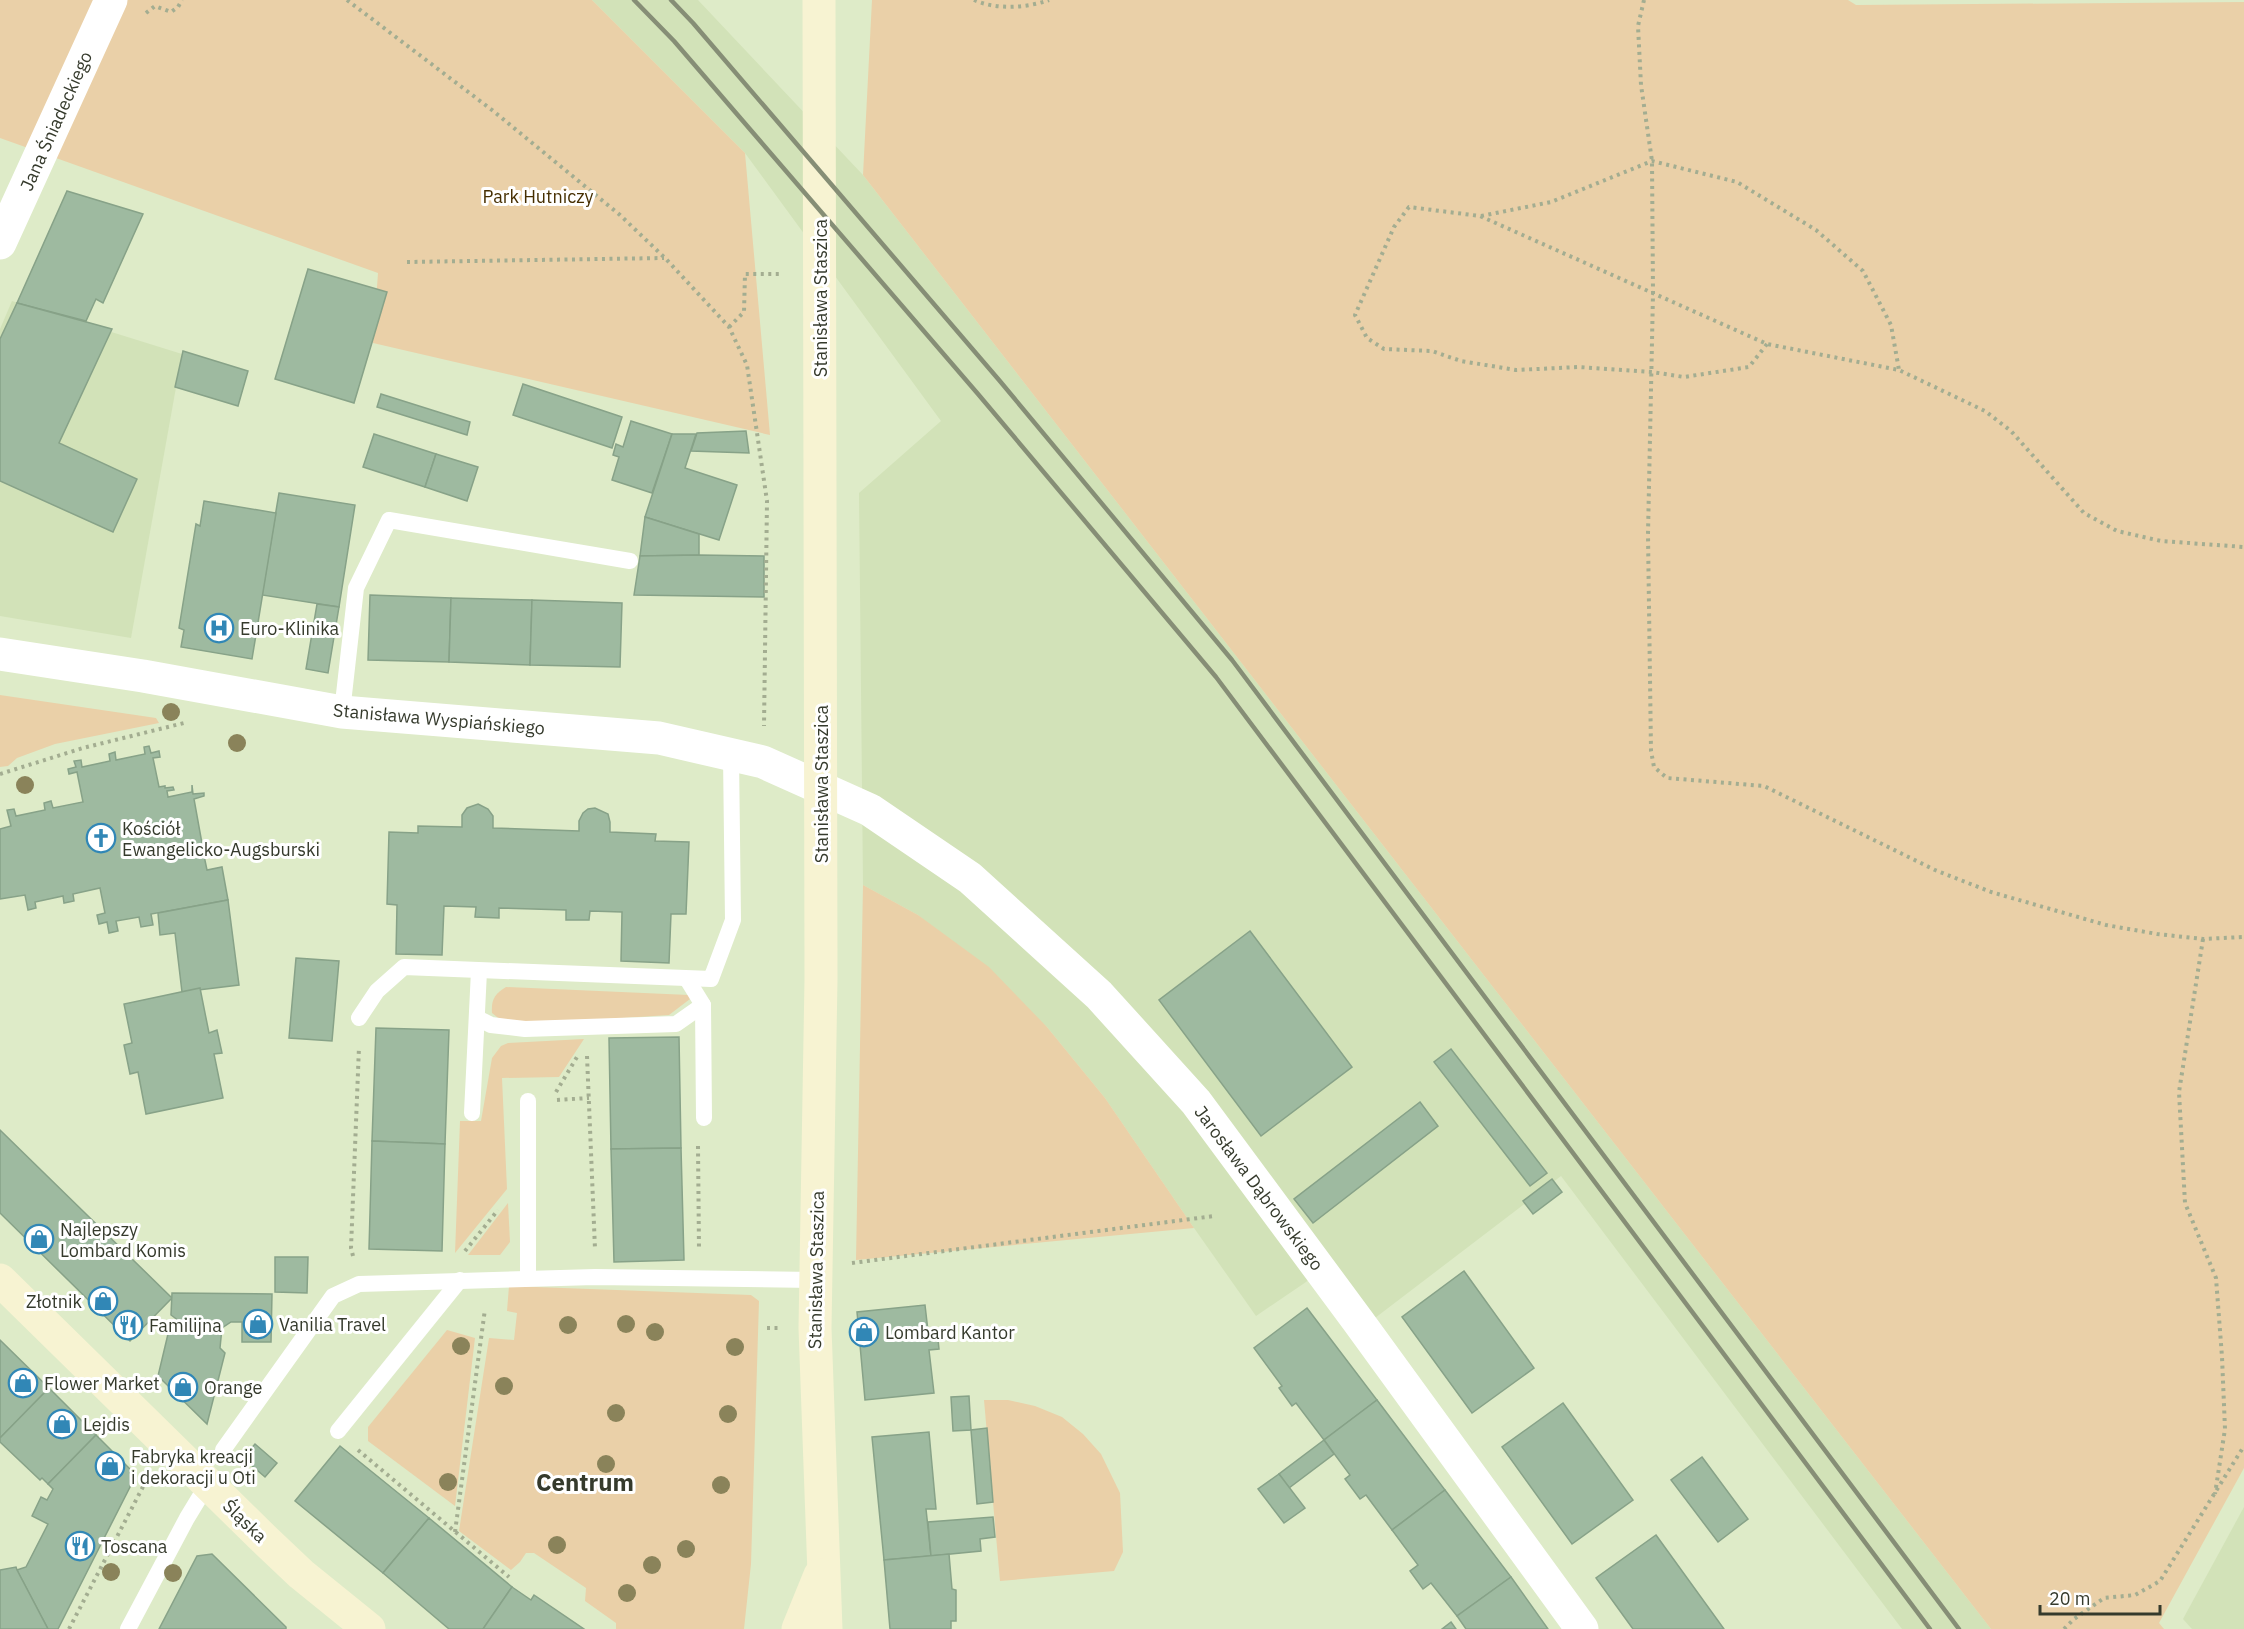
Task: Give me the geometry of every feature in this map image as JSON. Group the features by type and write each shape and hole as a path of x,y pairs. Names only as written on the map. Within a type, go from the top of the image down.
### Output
{"main road":[{"name":"Stanisława Staszica","path":"819,0 821,979 815,1280 816,1386 823,1568"},
{"name":"Śląska","path":"0,1280 207,1485 301,1574 369,1629"},
{"path":"798,1629 823,1568"},
{"path":"823,1568 826,1629"}],"street":[{"name":"Jana Śniadeckiego","path":"0,243 111,0"},
{"name":"Stanisława Wyspiańskiego","path":"0,654 143,676 342,712 659,738 763,762 870,810"},
{"name":"Jarosława Dąbrowskiego","path":"870,810 970,878 1099,995 1196,1102 1582,1629"}],"lane":[{"path":"342,712 356,588 389,520 630,561"},
{"path":"359,1018 377,991 404,968 711,980 733,920 731,755"},
{"path":"472,1113 479,970"},
{"path":"687,979 703,1005 704,1118"},
{"path":"477,1018 491,1025 586,1034 676,1024 703,1005"},
{"path":"528,1101 528,1278"},
{"path":"223,1450 333,1296 359,1284 596,1277 815,1280"},
{"path":"338,1431 460,1280"},
{"path":"128,1629 207,1485"}],"path":[{"path":"347,0 492,110 620,215 665,258 729,327 747,365 767,501 763,762"},
{"path":"974,0 984,4 1017,6 1049,0"},
{"path":"1644,0 1638,26 1640,74 1653,161 1652,372 1648,534 1651,751 1654,766 1667,778 1764,786 1935,870 1991,892 2106,925 2203,939 2244,937"},
{"path":"1480,216 1551,202 1653,161 1737,182 1816,230 1863,271 1891,325 1899,370"},
{"path":"1767,344 1749,367 1684,377 1652,372 1579,367 1516,370 1461,361 1432,351 1384,349 1367,338 1355,315 1394,227 1409,207 1480,216 1767,344 1899,370 1984,411 2011,431 2085,513 2117,531 2162,541 2244,547"},
{"path":"407,262 665,258"},
{"path":"729,327 744,312 745,274 780,274"},
{"path":"0,774 83,748 190,721"},
{"path":"2203,939 2179,1092 2184,1203 2216,1278 2225,1429 2215,1494"},
{"path":"550,1100 586,1034"},
{"path":"586,1034 596,1277"},
{"path":"359,1047 351,1248 359,1284"},
{"path":"699,1251 698,1124 704,1118"},
{"path":"459,1258 528,1173"},
{"path":"851,1263 1214,1216"},
{"path":"455,1532 489,1279"},
{"path":"767,1328 779,1328"},
{"path":"338,1431 509,1577"},
{"path":"2064,1629 2104,1598 2135,1595 2160,1581 2244,1446"},
{"path":"69,1629 147,1479"}],"shaded area":[{"path":"592,0 698,0 863,175 1991,1629 1902,1629 1561,1176 1375,1318 1332,1261 1256,1316 1105,1098 1047,1027 918,915 863,885 859,493 941,421 745,153"},
{"path":"12,301 182,354 131,638 0,616 0,329"},
{"path":"2244,1507 2244,1629 2192,1629 2183,1619"}],"green space":[{"name":"Park Hutniczy","path":"0,0 592,0 745,153 770,435 373,343 378,273 0,138"},
{"path":"872,0 1848,0 1856,5 2244,2 2244,1468 2159,1623 2164,1629 1991,1629 863,175"},
{"path":"0,695 156,718 159,723 55,744 17,758 8,766 0,767"},
{"path":"863,885 918,915 989,967 1047,1027 1105,1098 1194,1228 856,1260"},
{"path":"506,987 689,995 690,999 669,1015 513,1025 502,1021 492,1013 494,997"},
{"path":"584,1039 559,1077 502,1078 507,1189 455,1253 460,1121 481,1121 492,1058 501,1046 508,1043"},
{"path":"508,1203 510,1242 500,1255 468,1255"},
{"path":"509,1286 751,1295 759,1301 751,1564 744,1629 616,1629 616,1623 585,1601 586,1588 534,1553 526,1553 511,1570 459,1531 489,1338 514,1340 517,1313 507,1311"},
{"path":"447,1330 475,1338 455,1506 368,1441 368,1427"},
{"path":"984,1400 1008,1400 1035,1406 1062,1417 1083,1434 1101,1454 1120,1493 1123,1552 1114,1571 1000,1581"}],"building":[{"path":"67,191 143,214 103,303 96,299 86,321 17,303"},
{"path":"308,269 387,292 354,403 275,379"},
{"path":"17,303 112,329 59,443 137,479 113,532 0,481 0,339"},
{"path":"183,351 248,371 238,406 175,387"},
{"path":"523,384 622,417 612,448 513,415"},
{"path":"381,394 470,422 467,435 377,407"},
{"path":"631,421 672,434 652,493 612,480 619,457 613,455 616,444 623,447"},
{"path":"746,431 749,453 691,451 697,433"},
{"path":"374,434 436,454 425,487 363,467"},
{"path":"672,434 696,434 685,468 737,485 719,540 645,517"},
{"path":"436,454 478,467 467,501 425,487"},
{"path":"279,493 355,505 339,607 262,595"},
{"path":"204,501 276,513 252,659 181,647 184,630 179,628 196,524 200,526"},
{"path":"645,517 699,534 699,555 640,556"},
{"path":"640,556 764,556 764,597 634,595"},
{"path":"370,595 451,598 449,662 368,660"},
{"path":"451,598 532,600 530,665 449,662"},
{"path":"532,600 622,603 620,667 530,665"},
{"path":"317,604 339,607 328,673 306,669"},
{"name":"Kościół Ewangelicko-Augsburski","path":"149,746 151,753 159,751 160,757 153,758 159,787 173,787 174,790 167,791 168,797 192,792 192,785 193,794 204,793 204,796 194,799 203,849 212,846 212,849 203,851 207,870 222,867 228,900 151,914 153,925 141,927 139,917 116,921 118,931 109,933 107,922 99,924 97,915 105,913 100,888 73,894 74,901 64,903 63,896 35,902 36,908 28,910 25,895 0,899 0,829 11,826 7,810 14,809 16,816 45,810 44,803 51,801 53,808 83,802 77,772 69,774 68,769 76,767 74,761 81,760 82,767 110,761 109,754 115,752 116,760 145,754 144,747"},
{"path":"478,804 488,809 493,816 493,828 579,831 579,821 583,813 595,808 608,814 610,832 656,834 655,841 689,842 686,914 671,914 669,963 621,961 622,912 590,911 589,920 566,920 566,910 499,908 499,918 475,917 476,907 444,906 442,955 396,954 397,905 387,904 389,832 418,833 418,826 462,827 462,815 467,808"},
{"path":"228,900 239,985 182,992 175,933 160,935 158,913"},
{"path":"1250,931 1352,1067 1261,1136 1159,1000"},
{"path":"296,958 339,961 332,1041 289,1038"},
{"path":"200,988 209,1033 217,1030 222,1053 214,1054 223,1098 146,1114 138,1072 130,1074 124,1045 132,1043 124,1004"},
{"path":"376,1028 449,1030 445,1144 372,1141"},
{"path":"679,1037 681,1148 611,1149 609,1038"},
{"path":"1451,1049 1547,1173 1530,1186 1434,1062"},
{"path":"1420,1102 1438,1126 1313,1223 1294,1199"},
{"path":"0,1130 172,1298 130,1341 0,1213"},
{"path":"372,1141 445,1144 442,1251 369,1249"},
{"path":"681,1148 684,1260 614,1262 611,1149"},
{"path":"1552,1179 1562,1192 1533,1214 1523,1201"},
{"path":"275,1257 308,1257 307,1293 275,1292"},
{"path":"1464,1271 1534,1368 1472,1413 1402,1317"},
{"path":"172,1293 272,1294 271,1342 242,1342 242,1322 231,1322 222,1328 220,1348 225,1353 207,1424 158,1376 168,1334 177,1333 179,1321 171,1315"},
{"path":"925,1305 928,1331 937,1330 939,1349 929,1350 934,1393 865,1400 857,1312"},
{"path":"1307,1308 1377,1400 1324,1440 1296,1403 1292,1406 1279,1388 1282,1386 1254,1348"},
{"path":"0,1340 49,1388 0,1438"},
{"path":"49,1388 96,1435 48,1484 42,1478 40,1480 0,1442 0,1438"},
{"path":"969,1396 971,1430 953,1431 951,1397"},
{"path":"1377,1400 1445,1490 1392,1530 1366,1495 1360,1499 1345,1479 1350,1475 1324,1440"},
{"path":"1563,1403 1633,1500 1572,1544 1502,1447"},
{"path":"987,1428 993,1502 977,1504 971,1430"},
{"path":"929,1432 936,1509 926,1509 931,1556 884,1560 872,1437"},
{"path":"96,1435 130,1469 130,1487 58,1629 48,1629 17,1570 26,1567 48,1524 32,1516 41,1497 47,1500 53,1489 48,1484"},
{"path":"1324,1440 1334,1454 1289,1488 1279,1474"},
{"path":"255,1444 277,1463 265,1477 243,1458"},
{"path":"340,1446 429,1518 383,1573 295,1501"},
{"path":"1702,1457 1748,1519 1718,1542 1671,1480"},
{"path":"1279,1474 1305,1508 1284,1523 1258,1489"},
{"path":"1445,1490 1511,1577 1457,1616 1431,1583 1423,1589 1410,1571 1418,1565 1392,1530"},
{"path":"993,1517 995,1537 980,1539 981,1551 931,1556 928,1522"},
{"path":"429,1518 512,1587 483,1629 449,1629 383,1573"},
{"path":"1656,1535 1724,1629 1633,1629 1596,1578"},
{"path":"212,1554 286,1629 159,1629 197,1556"},
{"path":"949,1554 952,1589 956,1590 956,1621 951,1621 951,1629 890,1629 884,1560"},
{"path":"16,1567 48,1629 0,1629 0,1570"},
{"path":"1511,1577 1548,1629 1466,1629 1457,1616"},
{"path":"512,1587 531,1600 534,1595 584,1629 483,1629"},
{"path":"1451,1622 1456,1629 1442,1629"}],"railway":[{"path":"634,0 674,41 978,394 1216,677 1930,1629"},
{"path":"671,0 999,380 1232,660 1959,1629"}],"place":[{"name":"Euro-Klinika","path":"219,628"},
{"name":"Kościół Ewangelicko-Augsburski","path":"101,838"},
{"name":"Najlepszy Lombard Komis","path":"39,1239"},
{"name":"Złotnik","path":"103,1301"},
{"name":"Vanilia Travel","path":"258,1324"},
{"name":"Familijna","path":"128,1325"},
{"name":"Lombard Kantor","path":"864,1332"},
{"name":"Flower Market","path":"23,1383"},
{"name":"Orange","path":"183,1387"},
{"name":"Lejdis","path":"62,1424"},
{"name":"Fabryka kreacji i dekoracji u Oti","path":"110,1466"},
{"name":"Toscana","path":"80,1546"}],"district":[{"name":"Centrum","path":"585,1482"}]}
